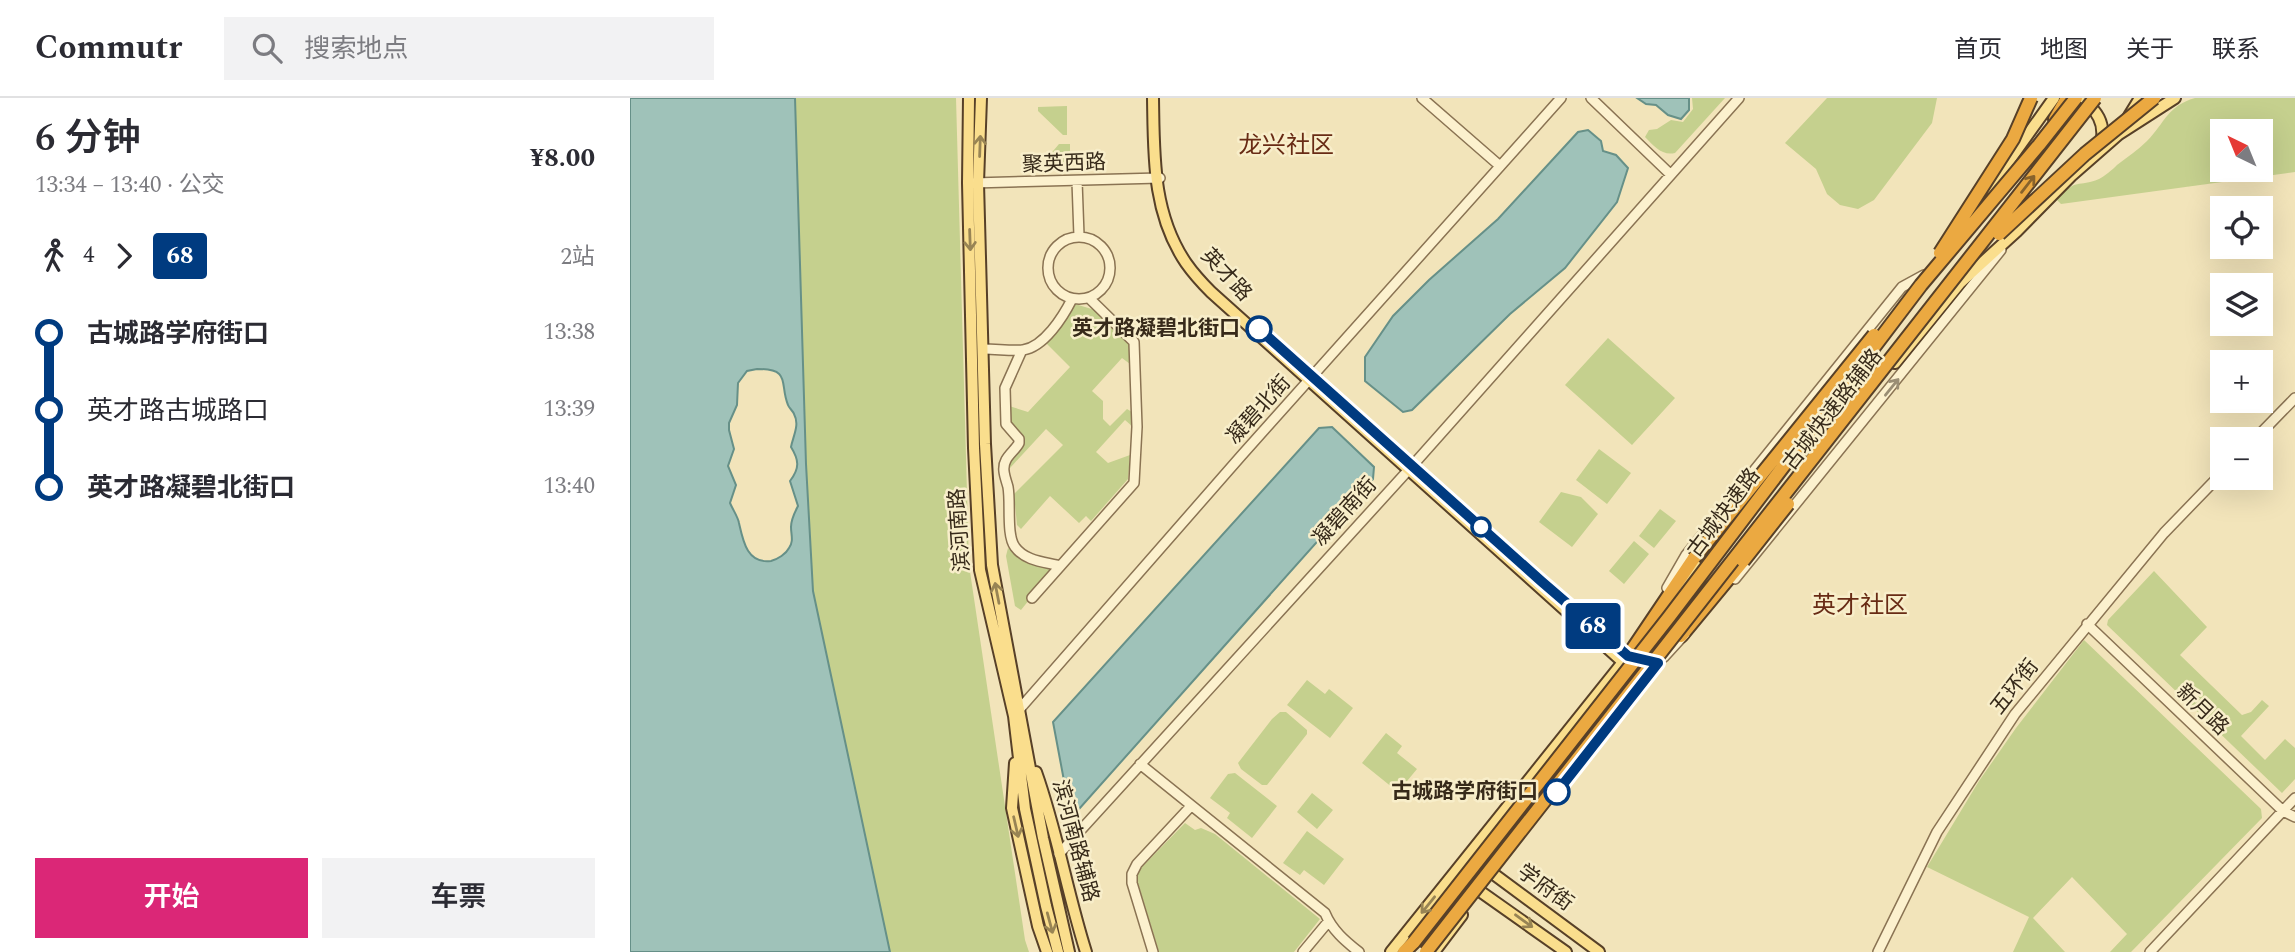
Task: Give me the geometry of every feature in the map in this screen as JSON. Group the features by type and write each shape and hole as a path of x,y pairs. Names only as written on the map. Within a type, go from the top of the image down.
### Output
{"highway":[{"path":"1626,659 1694,558 1864,346 1923,280 2013,139 2031,98"},
{"path":"2039,145 2067,98"},
{"name":"古城快速路","path":"1408,949 1669,617 1923,280 2078,98"},
{"name":"古城快速路","path":"1426,952 2095,98"},
{"path":"1654,668 1743,561 1901,358 1956,277 2015,216 2154,98"}],"main road":[{"name":"滨河南路","path":"969,98 984,349 985,444 992,565 1021,737 1069,952"},
{"name":"滨河南路","path":"981,98 973,183 974,448 980,569 1017,712"},
{"name":"英才路","path":"1156,98 1157,178 1171,221 1192,263 1217,291 1310,378 1626,659 1654,668"},
{"name":"古城快速路辅路","path":"1391,952 1626,659 1923,280 2054,98"},
{"path":"2078,98 2090,105 2104,130 2100,150"},
{"path":"2119,134 2140,98"},
{"name":"古城快速路辅路","path":"1434,952 1654,668 1960,283 2100,150 2119,134 2175,98"},
{"name":"滨河南路","path":"1021,737 1025,809 1058,952"},
{"path":"1021,737 1012,808 1046,952"},
{"name":"滨河南路辅路","path":"1021,737 1052,816 1071,905 1086,952"},
{"name":"学府街","path":"1468,856 1600,952"},
{"name":"学府街","path":"1454,873 1566,952"}],"street":[{"path":"1422,98 1500,166"},
{"name":"凝碧北街","path":"1017,712 1310,378 1561,98"},
{"path":"1591,98 1670,173"},
{"name":"凝碧南街","path":"1059,854 1411,467 1739,98"},
{"name":"聚英西路","path":"973,183 1157,178"},
{"path":"1077,181 1079,236"},
{"path":"1079,236 1101,245 1110,266 1109,278 1104,288 1090,298 1072,299 1061,295 1053,287 1047,265 1050,254 1058,244 1079,236"},
{"path":"1032,598 1134,483 1137,427 1134,342 1090,298"},
{"path":"984,349 1033,348 1072,299"},
{"path":"1022,350 1005,388 1006,424 1019,443 1006,460 1004,468 1010,500 1011,535 1013,545 1021,553 1031,559 1060,566"},
{"path":"2267,427 2295,398"},
{"name":"五环街","path":"1878,952 1937,832 2015,714 2164,533 2210,485"},
{"name":"新月路","path":"2087,624 2283,811 2295,817"},
{"path":"1140,764 1325,913 1328,922 1343,940 1359,952"},
{"path":"2150,952 2295,798"},
{"path":"1153,952 1132,883 1132,874 1137,864 1191,806"},
{"path":"1303,952 1328,922"}],"green space":[{"path":"795,98 956,98 969,565 1025,940 1029,952 890,952 813,591 806,464"},
{"path":"1692,98 1725,98 1675,153 1658,150 1645,137 1649,130 1657,129 1671,120 1683,122 1693,109"},
{"path":"1827,98 1937,98 1932,123 1874,200 1858,209 1840,205 1827,194 1816,169 1785,143"},
{"path":"2195,98 2295,98 2295,172 2273,175 2273,119 2210,119 2210,182 2222,182 2061,204 2057,200 2069,188 2106,175 2144,144 2178,106"},
{"path":"1067,106 1067,135 1063,135 1038,111 1038,107"},
{"path":"1059,144 1070,144 1070,167 1037,170"},
{"path":"1075,304 1095,310 1129,343 1130,364 1122,358 1092,391 1103,401 1103,419 1110,426 1127,409 1132,412 1133,427 1125,420 1096,452 1108,463 1130,455 1128,479 1091,521 1086,516 1079,523 1050,496 1021,529 1017,525 1014,494 1063,445 1046,429 1010,468 1008,461 1022,443 1010,425 1009,406 1028,412 1070,367 1045,342"},
{"path":"1608,338 1675,398 1632,445 1565,385"},
{"path":"1599,449 1631,473 1607,504 1576,480"},
{"path":"1561,492 1581,497 1598,514 1572,547 1539,522"},
{"path":"1660,509 1676,521 1654,548 1639,536"},
{"path":"1634,541 1649,554 1624,584 1609,571"},
{"path":"1008,548 1050,570 1050,574 1021,610 1015,606 1006,556"},
{"path":"2154,571 2207,627 2180,655 2242,715 2251,712 2262,700 2269,706 2241,736 2265,760 2285,739 2295,748 2295,779 2282,793 2107,625 2108,620"},
{"path":"2084,640 2261,809 2262,818 2131,952 2110,952 2127,934 2072,877 2033,918 2065,952 2013,952 2029,917 1927,867 1979,781"},
{"path":"1307,680 1325,694 1329,689 1353,708 1330,738 1287,705"},
{"path":"1280,712 1286,712 1307,730 1307,734 1267,785 1262,785 1241,769 1238,763"},
{"path":"1386,733 1402,746 1397,753 1417,769 1398,792 1362,763"},
{"path":"1235,773 1277,806 1252,838 1227,818 1230,813 1210,798 1228,774"},
{"path":"1312,793 1333,810 1317,829 1297,812"},
{"path":"1185,823 1195,830 1201,828 1215,834 1320,919 1294,952 1159,952 1136,877 1141,868"},
{"path":"1307,831 1344,859 1324,885 1304,870 1300,875 1283,863"}],"water":[{"path":"630,98 795,98 806,464 813,591 890,952 630,952","holes":["768,370 780,375 788,405 796,418 791,447 797,464 796,472 790,481 798,506 792,521 792,540 788,550 776,559 763,561 756,559 748,550 738,518 730,503 736,485 728,466 734,449 729,423 737,405 738,383 747,371"]},
{"path":"1637,98 1689,98 1689,110 1681,119"},
{"path":"1588,130 1601,141 1603,151 1616,155 1628,168 1617,202 1565,268 1510,314 1412,410 1403,412 1365,381 1365,357 1393,316 1498,219 1578,132"},
{"path":"1332,427 1374,467 1373,479 1071,818 1053,722 1319,428"}],"bus line":[{"name":"68","path":"1259,329 1628,656 1658,663 1557,792"}],"place":[{"name":"英才路凝碧北街口","path":"1259,329"},
{"name":"古城路学府街口","path":"1557,792"}],"district":[{"name":"龙兴社区","path":"1286,146"},
{"name":"英才社区","path":"1860,606"}]}
